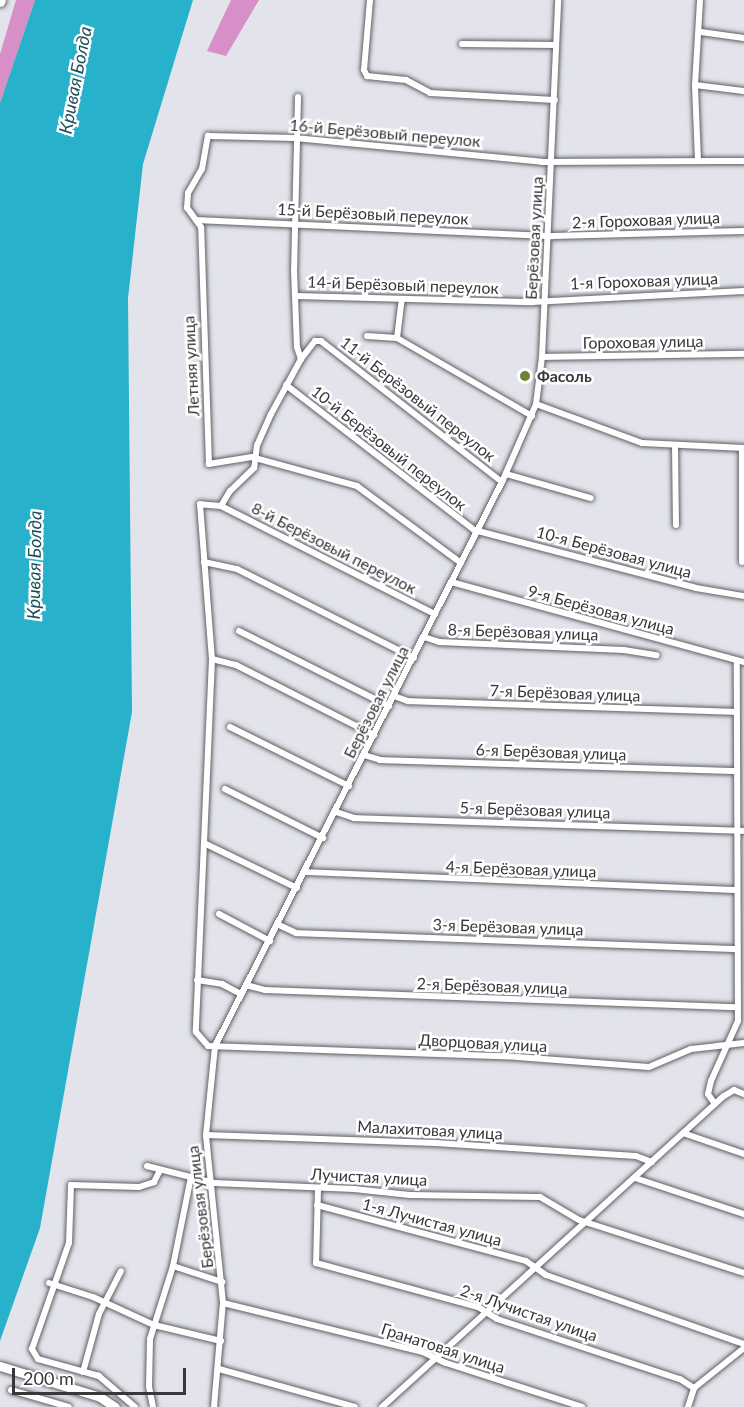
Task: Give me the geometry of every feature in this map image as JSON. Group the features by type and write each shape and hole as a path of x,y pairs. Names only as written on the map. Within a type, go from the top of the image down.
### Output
{"main road":[{"path":"0,1366 100,1397 115,1407"}],"street":[{"path":"370,0 365,74 406,80 427,93 555,100"},
{"name":"Берёзовая улица","path":"214,1407 224,1303 208,1182 206,1135 215,1046 279,925 506,474 536,404 542,357 549,236 558,0"},
{"path":"698,161 695,86 701,32 700,0"},
{"path":"701,32 744,38"},
{"path":"462,44 556,45"},
{"path":"695,86 744,91"},
{"path":"215,1046 208,1046 196,1032 206,844 212,659 200,504 221,506 234,486 254,468 261,434 301,359 297,347 294,224 298,97"},
{"name":"16-й Берёзовый переулок","path":"196,220 188,213 188,193 202,169 206,139 216,134 295,138 551,160 744,161"},
{"name":"15-й Берёзовый переулок","path":"196,220 549,236"},
{"name":"Летняя улица","path":"196,220 201,227 210,465 257,459"},
{"name":"2-я Гороховая улица","path":"549,236 744,231"},
{"name":"1-я Гороховая улица","path":"545,301 744,291"},
{"name":"14-й Берёзовый переулок","path":"296,296 545,301"},
{"path":"397,338 402,299"},
{"path":"367,336 397,338 532,416"},
{"name":"11-й Берёзовый переулок","path":"301,359 315,342 321,341 502,482"},
{"name":"Гороховая улица","path":"542,357 744,354"},
{"name":"10-й Берёзовый переулок","path":"286,385 477,530"},
{"path":"536,404 642,443 743,448 742,562"},
{"path":"675,446 676,525"},
{"path":"257,459 357,486 461,563"},
{"path":"506,474 591,498"},
{"name":"8-й Берёзовый переулок","path":"221,506 435,614"},
{"name":"10-я Берёзовая улица","path":"477,530 696,588 744,596"},
{"path":"204,562 237,569 414,658"},
{"name":"9-я Берёзовая улица","path":"451,582 740,661"},
{"path":"239,631 389,706"},
{"name":"8-я Берёзовая улица","path":"424,637 439,642 624,650 657,655"},
{"path":"212,659 230,663 374,735"},
{"path":"715,1104 708,1094 715,1066 736,1029 738,1007 735,831 736,712 740,661"},
{"name":"7-я Берёзовая улица","path":"394,696 408,701 736,712"},
{"path":"230,727 349,786"},
{"name":"6-я Берёзовая улица","path":"364,755 380,760 737,771"},
{"path":"225,789 322,838"},
{"name":"5-я Берёзовая улица","path":"336,812 354,818 744,831"},
{"path":"206,844 297,888"},
{"name":"4-я Берёзовая улица","path":"305,872 737,890"},
{"path":"219,914 270,941"},
{"name":"3-я Берёзовая улица","path":"279,925 296,933 737,949"},
{"path":"197,980 222,984 241,994"},
{"name":"2-я Берёзовая улица","path":"246,985 265,990 738,1007"},
{"name":"Дворцовая улица","path":"215,1046 517,1057 649,1067 691,1049 744,1043"},
{"path":"382,1407 538,1268 585,1221 715,1104 729,1092 744,1094"},
{"path":"683,1133 744,1154"},
{"name":"Малахитовая улица","path":"206,1135 446,1143 636,1156 652,1162"},
{"name":"Лучистая улица","path":"147,1166 208,1182 410,1195 519,1194 548,1199 585,1221 744,1273"},
{"path":"135,1407 99,1376 38,1359 32,1349 52,1284 69,1243 71,1185 139,1187 154,1182 160,1170"},
{"path":"153,1407 148,1374 154,1325 173,1266 191,1177"},
{"path":"635,1178 744,1214"},
{"path":"317,1205 318,1189"},
{"name":"2-я Лучистая улица","path":"317,1205 316,1263 478,1307 487,1313 680,1378 694,1388"},
{"name":"1-я Лучистая улица","path":"317,1205 526,1261 546,1275 744,1346"},
{"path":"173,1266 222,1282"},
{"path":"83,1371 105,1303 122,1271"},
{"path":"52,1284 105,1303 154,1325 221,1341"},
{"name":"Гранатовая улица","path":"224,1303 292,1318 436,1359 582,1407"},
{"path":"688,1407 694,1388 744,1346"},
{"path":"219,1369 355,1407"},
{"path":"11,1390 69,1407"}],"shaded area":[{"path":"16,0 35,0 0,103 0,54"},
{"path":"231,0 259,0 226,56 207,51"}],"water":[{"name":"Кривая Болда","path":"35,0 193,0 143,164 128,298 132,712 40,1228 0,1341 0,103"}],"place":[{"name":"Фасоль","path":"525,376"}]}
